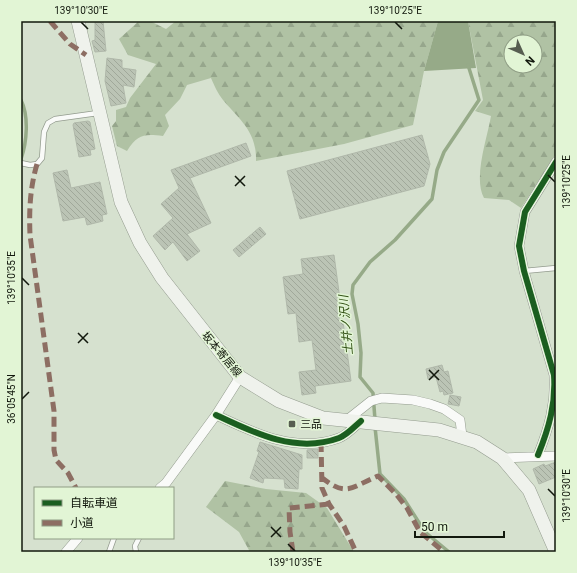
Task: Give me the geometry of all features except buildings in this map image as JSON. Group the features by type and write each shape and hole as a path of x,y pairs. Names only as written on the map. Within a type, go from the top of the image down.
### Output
{"main road":[{"name":"坂本寄居線","path":"78,21 120,202 140,244 162,278 240,377 279,401 324,418 439,430 462,436 477,442 502,458 529,490 555,547"}],"street":[{"path":"538,455 549,427 555,392 554,380 524,271 519,246 525,212 556,162"},
{"path":"161,487 166,483 216,415 240,377"},
{"path":"347,420 371,401 382,398 413,400 444,409 460,420 462,436"},
{"path":"216,415 253,433 281,441 301,444 340,438 361,421"},
{"path":"502,458 538,455 556,456"},
{"path":"66,552 77,539"}],"lane":[{"path":"21,163 30,166 37,164 42,158 44,132 48,123 55,119 100,112"},
{"path":"524,271 556,268"},
{"path":"109,552 114,539"},
{"path":"136,552 135,546 138,539"}],"green space":[{"path":"139,21 150,21 166,29 176,21 438,21 424,71 413,125 344,144 256,161 254,142 250,134 241,120 221,98 211,78 187,85 180,99 165,115 169,126 163,136 142,136 131,145 127,151 117,146 112,126 116,121 116,110 126,107 130,98 156,64 128,55 119,39"},
{"path":"468,21 556,21 556,154 521,208 509,200 484,198 481,190 480,169 491,116 475,111 483,100"},
{"path":"225,481 266,489 306,493 327,508 354,552 250,552 239,532 206,507"}],"shaded area":[{"path":"438,21 468,21 476,68 424,71"}],"waterway":[{"name":"土井ノ沢川","path":"375,420 373,393 360,377 361,353 358,324 352,294 353,285 370,262 395,240 432,199 437,170 444,152 479,100 468,65"},
{"path":"21,100 24,106 26,121 25,145 21,159"},
{"name":"土井ノ沢川","path":"375,427 380,474 404,499 425,532 449,552"}],"marked path":[{"path":"50,21 70,44 86,55"},
{"path":"37,164 30,199 30,235 54,411 54,450 56,460 68,473 75,487"},
{"path":"321,442 322,488 329,504 344,526 356,552"},
{"path":"321,477 343,489 355,487 378,476 396,494 407,508 420,532 444,552"},
{"path":"293,552 289,508 329,504"}],"cycle path":[{"path":"538,455 551,415 554,396 554,375 524,271 519,246 525,212 556,162"},
{"path":"216,415 260,434 276,439 307,444 342,437 361,421"}],"place":[{"name":"三品","path":"292,424"}]}
